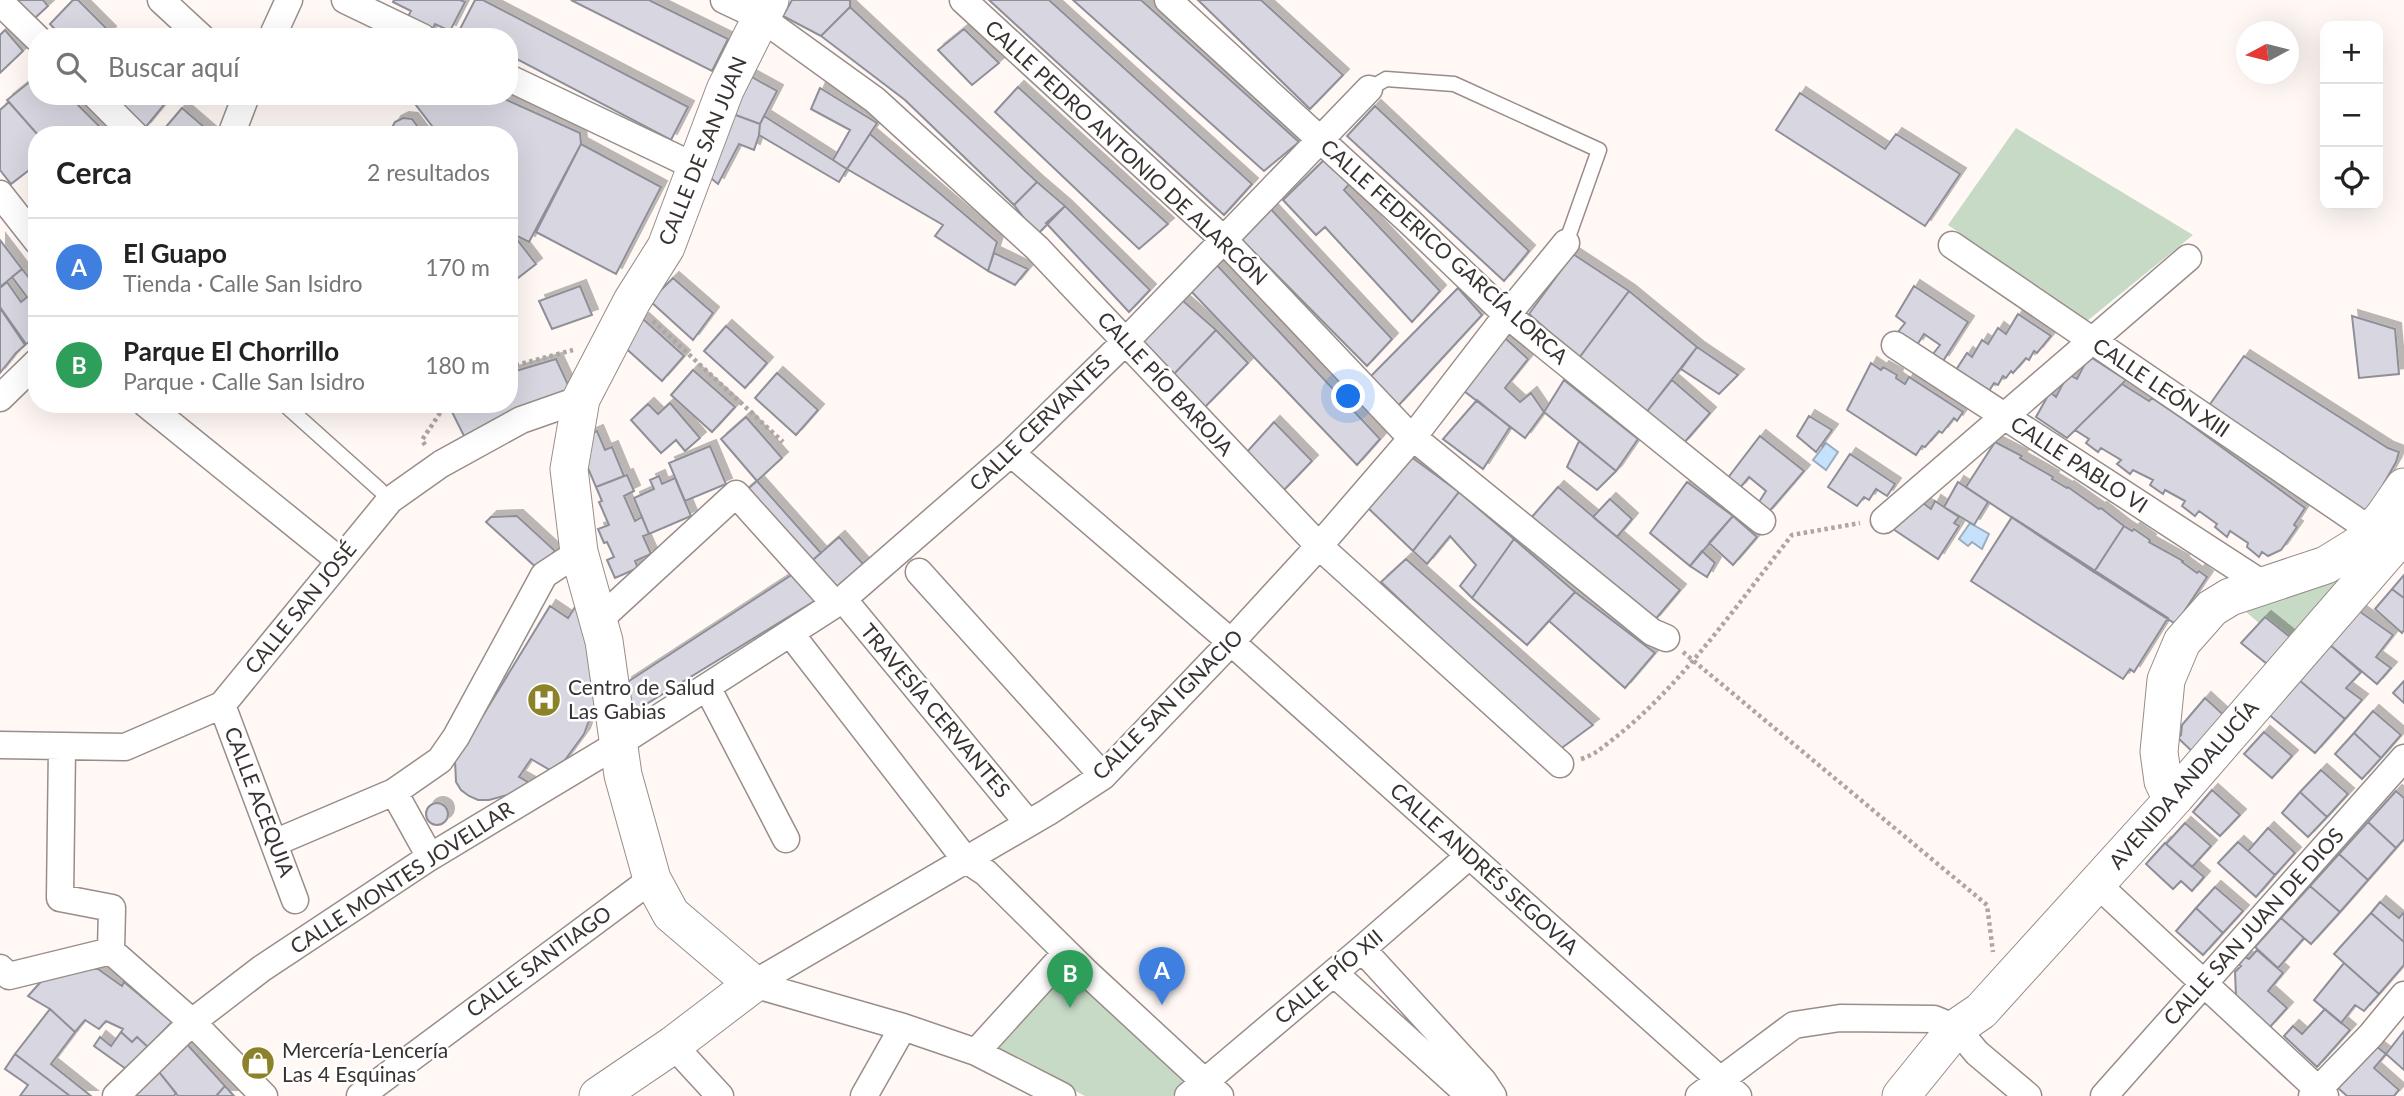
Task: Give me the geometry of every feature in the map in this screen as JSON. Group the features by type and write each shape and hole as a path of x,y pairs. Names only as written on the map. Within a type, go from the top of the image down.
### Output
{"street":[{"path":"161,0 191,28"},
{"path":"276,28 289,0"},
{"path":"345,0 403,28"},
{"name":"CALLE PÍO BAROJA","path":"724,0 765,8 875,100 1037,248 1319,546 1560,764"},
{"name":"CALLE PEDRO ANTONIO DE ALARCÓN","path":"963,0 1222,238 1404,430 1652,632 1666,638"},
{"name":"CALLE FEDERICO GARCÍA LORCA","path":"1168,0 1507,315 1762,521"},
{"path":"0,2 28,29"},
{"name":"CALLE DE SAN JUAN","path":"753,984 671,914 652,879 623,775 599,620 579,552 569,469 581,399 624,316 666,247 725,90 765,8"},
{"path":"518,82 696,167"},
{"name":"CALLE CERVANTES","path":"618,744 839,601 921,533 1011,453 1125,342 1222,238 1369,89"},
{"path":"105,105 126,126"},
{"path":"234,126 243,105"},
{"path":"0,194 28,230"},
{"name":"CALLE SAN IGNACIO","path":"598,1096 673,1045 753,984 1103,776 1319,546 1413,437 1566,243"},
{"name":"CALLE LEÓN XIII","path":"1952,245 2091,341 2388,532"},
{"path":"1884,520 2188,258"},
{"name":"CALLE PABLO VI","path":"1895,345 2264,585"},
{"path":"0,398 28,371"},
{"name":"CALLE SAN JOSÉ","path":"0,745 125,747 222,705 390,500 441,464 521,420 581,399"},
{"path":"157,413 340,560"},
{"name":"CALLE ANDRÉS SEGOVIA","path":"1011,453 1231,642 1729,1088"},
{"path":"2172,800 2163,781 2160,741 2166,680 2182,642 2211,608 2230,597 2326,565 2360,544 2388,532 2404,487"},
{"name":"TRAVESÍA CERVANTES","path":"599,620 736,495 839,601 1028,823"},
{"name":"AVENIDA ANDALUCÍA","path":"1901,1096 1956,1028 1981,1011 2172,800 2388,532"},
{"path":"274,843 394,792 440,760 456,737 544,575 579,552"},
{"path":"919,572 1103,776"},
{"path":"790,633 965,859 986,873 1204,1091"},
{"path":"707,687 786,839"},
{"name":"CALLE ACEQUIA","path":"222,705 296,900"},
{"name":"CALLE MONTES JOVELLAR","path":"122,1094 192,1022 261,969 430,857 618,744"},
{"path":"62,748 60,898 112,908 111,951"},
{"name":"CALLE SAN JUAN DE DIOS","path":"2104,1096 2404,758"},
{"path":"394,792 430,857"},
{"name":"CALLE PÍO XII","path":"1204,1091 1469,856"},
{"name":"CALLE SANTIAGO","path":"359,1096 652,879"},
{"path":"2098,884 2318,1094 2404,995"},
{"path":"1363,949 1493,1096"},
{"path":"0,968 9,976 111,951"},
{"path":"111,951 192,1022 264,1096"},
{"path":"976,1052 1066,953"},
{"path":"1334,973 1469,1096"},
{"path":"753,984 903,1027 976,1052 1062,1096"},
{"path":"1699,1096 1729,1088 1794,1025 1840,1018 1934,1019 1956,1028 1976,1053 2028,1096"},
{"path":"863,1096 903,1027"},
{"path":"673,1045 720,1096"}],"lane":[{"path":"1369,89 1386,79 1454,84 1599,150 1566,243"},
{"path":"294,413 380,490"}],"path":[{"path":"518,365 594,345 624,316 783,442"},
{"path":"440,413 422,440 441,464"},
{"path":"1560,764 1591,756 1637,721 1692,660 1792,535 1846,524 1884,520"},
{"path":"1666,638 1987,905 1994,964 1993,997"}],"green space":[{"path":"2016,128 2193,235 2087,321 1948,225"},
{"path":"2384,516 2297,656 2230,598"},
{"path":"1067,967 1189,1082 1172,1096 1085,1096 993,1048"}],"water":[{"path":"1826,443 1838,452 1826,470 1813,460"},
{"path":"1970,523 1989,534 1982,549 1972,542 1968,546 1959,539"}],"building":[{"path":"17,0 43,0 48,6 35,18"},
{"path":"73,0 78,0 106,28 54,28 50,24"},
{"path":"475,0 483,0 688,107 671,140 518,60 518,28 461,28"},
{"path":"571,0 649,0 728,39 712,71"},
{"path":"792,0 850,0 850,7 821,36 783,16"},
{"path":"989,0 1049,0 1252,184 1224,215"},
{"path":"1073,0 1141,0 1299,142 1264,171"},
{"path":"1198,0 1261,0 1343,75 1310,109"},
{"path":"393,2 465,2 452,28 435,24 433,28 418,28 405,22 411,11"},
{"path":"850,7 1037,182 1014,205 905,100 821,36"},
{"path":"964,29 999,63 972,85 938,50"},
{"path":"5,30 23,51 0,73 0,35"},
{"path":"750,76 777,91 760,124 733,114"},
{"path":"28,83 28,105 78,105 99,126 30,126 7,100"},
{"path":"1018,87 1168,224 1139,249 995,112"},
{"path":"820,88 877,123 847,169 833,160 850,130 811,109"},
{"path":"1800,93 1885,149 1896,134 1960,174 1925,226 1776,130"},
{"path":"9,102 30,126 28,171 11,184 0,170 0,110"},
{"path":"123,105 164,105 147,126 143,126"},
{"path":"416,105 518,105 580,133 581,144 529,242 518,236 518,126 432,126"},
{"path":"1375,106 1529,251 1504,281 1347,136"},
{"path":"182,108 203,126 167,126"},
{"path":"733,114 760,124 759,135 754,150 739,144 718,184 706,174"},
{"path":"764,116 847,169 839,182 759,135"},
{"path":"403,118 412,119 417,126 393,126"},
{"path":"870,134 997,242 988,271 935,236 943,225 847,169"},
{"path":"581,144 661,187 616,274 536,232"},
{"path":"1326,158 1351,182 1344,190 1440,291 1412,322 1325,227 1316,235 1283,200"},
{"path":"1037,182 1065,206 1037,235 1014,205"},
{"path":"1065,206 1150,290 1129,312 1046,223"},
{"path":"1268,206 1392,339 1367,366 1240,238"},
{"path":"0,240 22,269 0,287"},
{"path":"518,241 536,264 518,278"},
{"path":"994,253 1028,269 1015,285 988,271"},
{"path":"1573,254 1629,291 1579,358 1529,314"},
{"path":"1214,262 1380,439 1357,465 1188,288"},
{"path":"22,269 28,277 26,344 0,307 0,288 7,282 21,302 27,297 12,277"},
{"path":"673,278 713,313 693,340 650,301"},
{"path":"580,286 592,315 552,329 539,301"},
{"path":"1914,286 1968,322 1943,361 1933,354 1940,345 1924,334 1917,345 1898,332 1905,323 1896,316"},
{"path":"1458,288 1482,315 1398,406 1370,377"},
{"path":"1629,291 1697,347 1645,414 1579,358"},
{"path":"1182,300 1216,330 1173,375 1141,342"},
{"path":"0,308 25,345 0,373"},
{"path":"2018,314 2051,336 2037,353 2034,351 2029,360 2026,358 2013,373 2011,371 2006,378 2003,376 1998,385 1994,383 1989,391 1956,370 1967,353 1972,357 1982,340 1988,344 1998,328 2006,334"},
{"path":"2352,316 2395,329 2399,374 2359,378"},
{"path":"643,319 684,356 662,381 621,344"},
{"path":"726,326 767,363 745,388 704,351"},
{"path":"1216,330 1248,363 1205,407 1173,375"},
{"path":"1505,338 1528,359 1505,388 1520,402 1531,393 1544,412 1525,438 1464,391"},
{"path":"1697,347 1738,375 1719,394 1681,369"},
{"path":"2089,356 2126,380 2067,438 2036,417 2050,392 2056,397 2068,374 2077,379"},
{"path":"2244,356 2388,448 2399,452 2366,515 2208,407"},
{"path":"556,359 570,389 467,442 452,413 518,413 518,370"},
{"path":"1871,363 1881,370 1883,367 1897,375 1896,378 1905,384 1909,377 1963,412 1957,421 1954,418 1942,433 1939,431 1925,447 1922,446 1916,455 1847,410"},
{"path":"693,370 735,407 712,432 671,395"},
{"path":"777,373 818,410 796,435 755,398"},
{"path":"1564,380 1638,439 1616,471 1544,412"},
{"path":"1672,380 1710,413 1683,444 1645,414"},
{"path":"2122,384 2149,401 2152,398 2183,419 2305,508 2294,525 2297,527 2281,550 2268,556 2262,552 2259,557 2247,547 2248,543 2230,531 2227,537 2215,527 2217,524 2199,511 2195,516 2182,506 2185,501 2165,490 2163,494 2150,485 2153,480 2133,470 2130,474 2117,464 2121,460 2101,448 2098,452 2086,443 2089,439 2075,430"},
{"path":"1477,400 1510,427 1483,469 1443,439"},
{"path":"670,403 700,438 685,451 676,440 661,453 631,420 648,404 658,414"},
{"path":"1809,416 1832,430 1816,452 1797,436"},
{"path":"746,417 782,458 757,481 721,439"},
{"path":"1274,422 1312,461 1284,490 1246,453"},
{"path":"597,431 605,450 612,447 624,476 596,487 576,440"},
{"path":"1760,436 1804,471 1767,514 1757,505 1766,491 1749,477 1739,489 1727,479"},
{"path":"1579,441 1616,471 1597,490 1567,467"},
{"path":"1995,442 2022,456 2020,458 2101,508 2124,526 2094,572 1966,487"},
{"path":"710,446 726,484 685,501 669,463"},
{"path":"1850,454 1895,484 1887,496 1876,489 1869,500 1864,497 1857,506 1828,487"},
{"path":"1410,456 1459,492 1413,551 1367,507"},
{"path":"627,475 634,491 624,496 635,521 642,517 649,534 643,536 651,554 635,561 638,568 615,578 607,560 614,557 598,529 609,525 596,487"},
{"path":"659,476 662,484 675,478 691,516 649,534 634,498 654,489 650,480"},
{"path":"757,481 821,553 807,565 743,493"},
{"path":"1687,482 1733,516 1690,566 1650,533"},
{"path":"1958,482 1988,502 1974,525 1944,507"},
{"path":"1558,487 1680,590 1654,621 1531,518"},
{"path":"1459,492 1514,539 1472,598 1460,586 1476,565 1450,536 1427,564 1413,551"},
{"path":"1610,499 1632,519 1617,537 1593,517"},
{"path":"1935,501 1959,517 1954,523 1959,526 1938,559 1893,529 1923,503 1931,509"},
{"path":"517,516 555,551 538,569 486,522 491,517"},
{"path":"1733,516 1757,537 1733,565 1709,543"},
{"path":"2012,517 2168,618 2134,672 2130,669 2123,679 1971,581"},
{"path":"2124,526 2132,531 2134,529 2150,540 2149,542 2207,577 2174,623 2094,572"},
{"path":"839,537 864,565 832,593 807,565"},
{"path":"1514,539 1575,592 1527,645 1472,598"},
{"path":"1702,551 1715,563 1707,577 1690,566"},
{"path":"1406,559 1593,725 1559,750 1381,582"},
{"path":"796,572 821,597 630,714 626,683"},
{"path":"2404,575 2404,598 2392,589"},
{"path":"2392,589 2404,598 2402,633 2375,609"},
{"path":"1575,592 1655,653 1625,688 1549,621"},
{"name":"Centro de Salud Las Gabias","path":"584,593 595,704 584,734 565,760 550,770 531,759 519,777 530,783 511,794 489,800 478,800 469,796 456,782 455,761 550,606 568,618"},
{"path":"2359,611 2393,635 2376,657 2391,668 2377,684 2330,645"},
{"path":"2265,617 2295,641 2272,668 2241,643"},
{"path":"2330,645 2361,672 2346,688 2362,700 2345,719 2299,680"},
{"path":"2299,680 2345,719 2315,753 2267,713"},
{"path":"2404,681 2404,703 2393,693"},
{"path":"2205,698 2228,719 2197,756 2178,738 2182,725"},
{"path":"2373,711 2401,735 2381,758 2354,733"},
{"path":"2264,732 2292,756 2272,778 2244,754"},
{"path":"2354,733 2381,758 2362,779 2335,754"},
{"path":"2321,770 2348,794 2327,817 2300,792"},
{"path":"2212,790 2240,815 2220,836 2193,812"},
{"path":"2396,791 2404,798 2404,839 2396,848 2368,822"},
{"path":"2300,792 2327,817 2308,837 2282,813"},
{"path":"437,803 445,806 448,814 445,822 437,825 429,822 426,814 429,806"},
{"path":"2368,822 2396,848 2368,880 2339,854"},
{"path":"2185,823 2211,846 2192,867 2166,844"},
{"path":"2268,828 2295,853 2275,875 2248,851"},
{"path":"2238,842 2275,875 2256,897 2218,863"},
{"path":"2165,843 2204,877 2192,891 2181,881 2173,889 2146,864"},
{"path":"2339,854 2368,880 2340,912 2310,886"},
{"path":"2310,886 2340,912 2311,944 2281,918"},
{"path":"2215,887 2243,911 2223,933 2196,908"},
{"path":"2380,902 2399,918 2404,912 2404,942 2371,913"},
{"path":"2196,908 2223,933 2203,955 2176,931"},
{"path":"2371,913 2404,942 2404,965 2379,994 2334,954"},
{"path":"2281,918 2304,938 2278,968 2255,947"},
{"path":"2257,950 2283,973 2268,991 2287,1008 2270,1027 2236,996 2235,972 2245,957 2249,959"},
{"path":"2344,963 2379,994 2364,1011 2355,1005 2341,1023 2314,1000"},
{"path":"80,969 98,969 122,986 124,982 172,1022 148,1047 137,1037 132,1042 121,1032 123,1029 106,1021 99,1029 85,1020 75,1032 50,1009 28,996 47,975"},
{"path":"50,1009 75,1032 51,1064 91,1096 70,1096 15,1054"},
{"path":"2325,1009 2350,1030 2317,1067 2284,1036 2293,1026 2302,1034"},
{"path":"2404,1031 2404,1070 2386,1054"},
{"path":"121,1032 132,1042 137,1037 148,1047 126,1069 94,1046 100,1037 111,1046"},
{"path":"185,1042 225,1086 216,1096 178,1096 156,1068"},
{"path":"2376,1046 2386,1054 2374,1068 2399,1090 2394,1096 2347,1096 2338,1088"},
{"path":"15,1054 70,1096 20,1096 28,1085 5,1069"},
{"path":"156,1068 176,1093 174,1096 138,1096 133,1091"},
{"path":"225,1086 234,1096 216,1096"}],"place":[{"name":"Centro de Salud Las Gabias","path":"544,700"},
{"name":"El Guapo","path":"1162,1005"},
{"name":"Parque El Chorrillo","path":"1070,1008"},
{"name":"Mercería-Lencería Las 4 Esquinas","path":"258,1063"}]}
